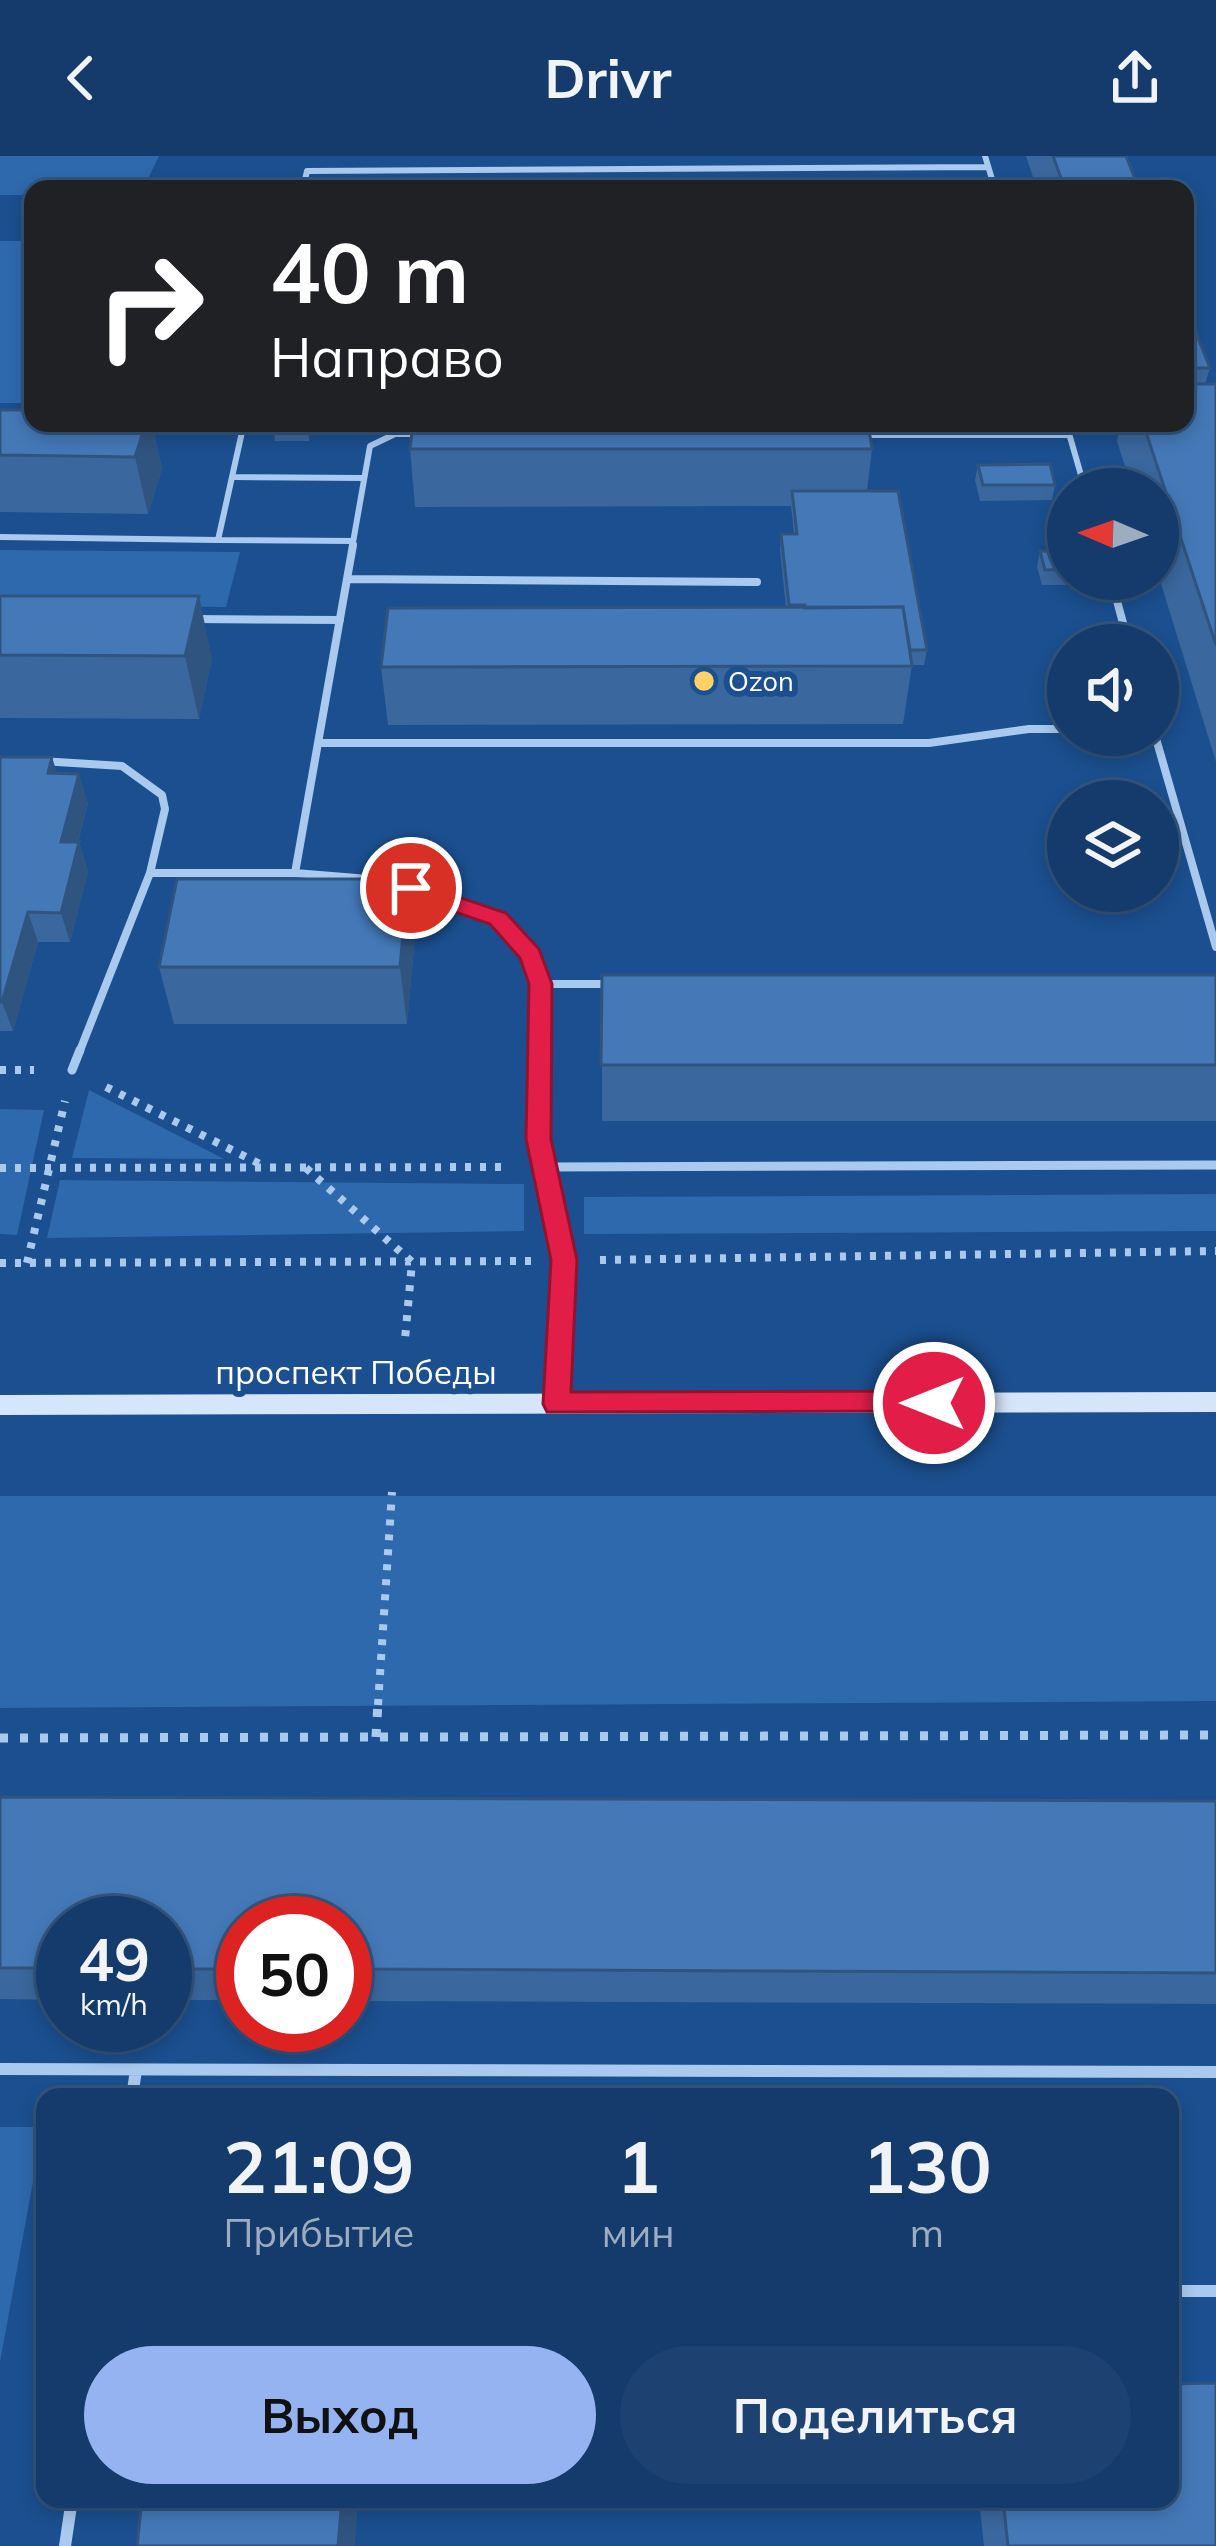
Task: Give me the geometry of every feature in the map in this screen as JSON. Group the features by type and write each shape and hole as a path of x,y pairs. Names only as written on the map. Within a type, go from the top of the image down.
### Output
{"main road":[{"name":"проспект Победы","path":"0,1405 1216,1402"}],"lane":[{"path":"516,170 517,156"},
{"path":"986,156 992,180"},
{"path":"304,180 307,171 988,167"},
{"path":"218,540 242,432"},
{"path":"1068,432 1079,468"},
{"path":"295,873 370,446 395,434 435,434"},
{"path":"857,435 1069,435"},
{"path":"235,476 364,478"},
{"path":"0,538 353,541"},
{"path":"346,579 757,582"},
{"path":"182,619 340,620"},
{"path":"319,743 929,743 1047,729"},
{"path":"1161,756 1216,947"},
{"path":"21,761 122,766 162,795 165,809 151,873 72,1070"},
{"path":"151,873 295,873 385,881 498,919 531,955 540,984 537,1119 564,1260 557,1404"},
{"path":"540,984 634,984"},
{"path":"545,1167 1216,1165"},
{"path":"0,2069 1216,2072"},
{"path":"133,2088 136,2070"},
{"path":"1179,2291 1216,2291"},
{"path":"65,2546 71,2508"}],"path":[{"path":"0,1070 42,1070"},
{"path":"27,1263 72,1070 268,1168"},
{"path":"0,1168 545,1167"},
{"path":"306,1168 412,1262"},
{"path":"0,1263 1216,1251"},
{"path":"404,1339 412,1262"},
{"path":"376,1737 392,1492"},
{"path":"0,1738 1216,1736"}],"shaded area":[{"path":"0,156 159,156 147,180 24,180 24,195 0,195"},
{"path":"0,241 24,241 24,403 0,403"},
{"path":"0,550 240,552 226,607 0,605"},
{"path":"89,1090 224,1159 72,1158"},
{"path":"0,1109 44,1110 17,1235 0,1234"},
{"path":"60,1180 524,1184 524,1231 47,1238"},
{"path":"1216,1194 1216,1231 584,1234 584,1197"},
{"path":"0,1496 1216,1496 1216,1701 0,1708"},
{"path":"0,2127 36,2127 36,2165 0,2362"}],"building":[{"path":"1053,156 1126,156 1135,180 1062,180"},
{"path":"1194,328 1210,368 1194,368"},
{"path":"1194,384 1216,384 1216,645 1179,532 1179,468 1158,468 1146,432 1194,432"},
{"path":"0,410 24,410 24,432 143,432 135,457 0,455"},
{"path":"412,432 869,432 872,449 410,449"},
{"path":"1050,464 1051,468 1047,468 1047,485 983,485 978,465"},
{"path":"792,491 898,491 927,650 910,650 903,607 789,605 781,534 797,534"},
{"path":"0,596 199,596 185,656 0,655"},
{"path":"903,607 912,666 381,667 388,608"},
{"path":"0,757 52,757 48,773 79,774 61,842 79,842 61,913 28,912 2,1002 0,1002"},
{"path":"177,879 408,879 400,967 159,967"},
{"path":"602,975 1216,975 1216,1065 601,1065"},
{"path":"0,1797 1216,1801 1216,1973 372,1969 372,1896 216,1896 216,1969 192,1969 192,1896 36,1896 36,1968 0,1968"},
{"path":"1216,2383 1216,2546 1008,2546 1004,2508 1179,2508 1179,2384"},
{"path":"141,2508 341,2508 338,2546 137,2546"}],"place":[{"name":"Ozon","path":"704,681"}],"route":[{"path":"411,888 498,919 531,955 540,984 538,1139 564,1260 557,1404 934,1403"}]}
